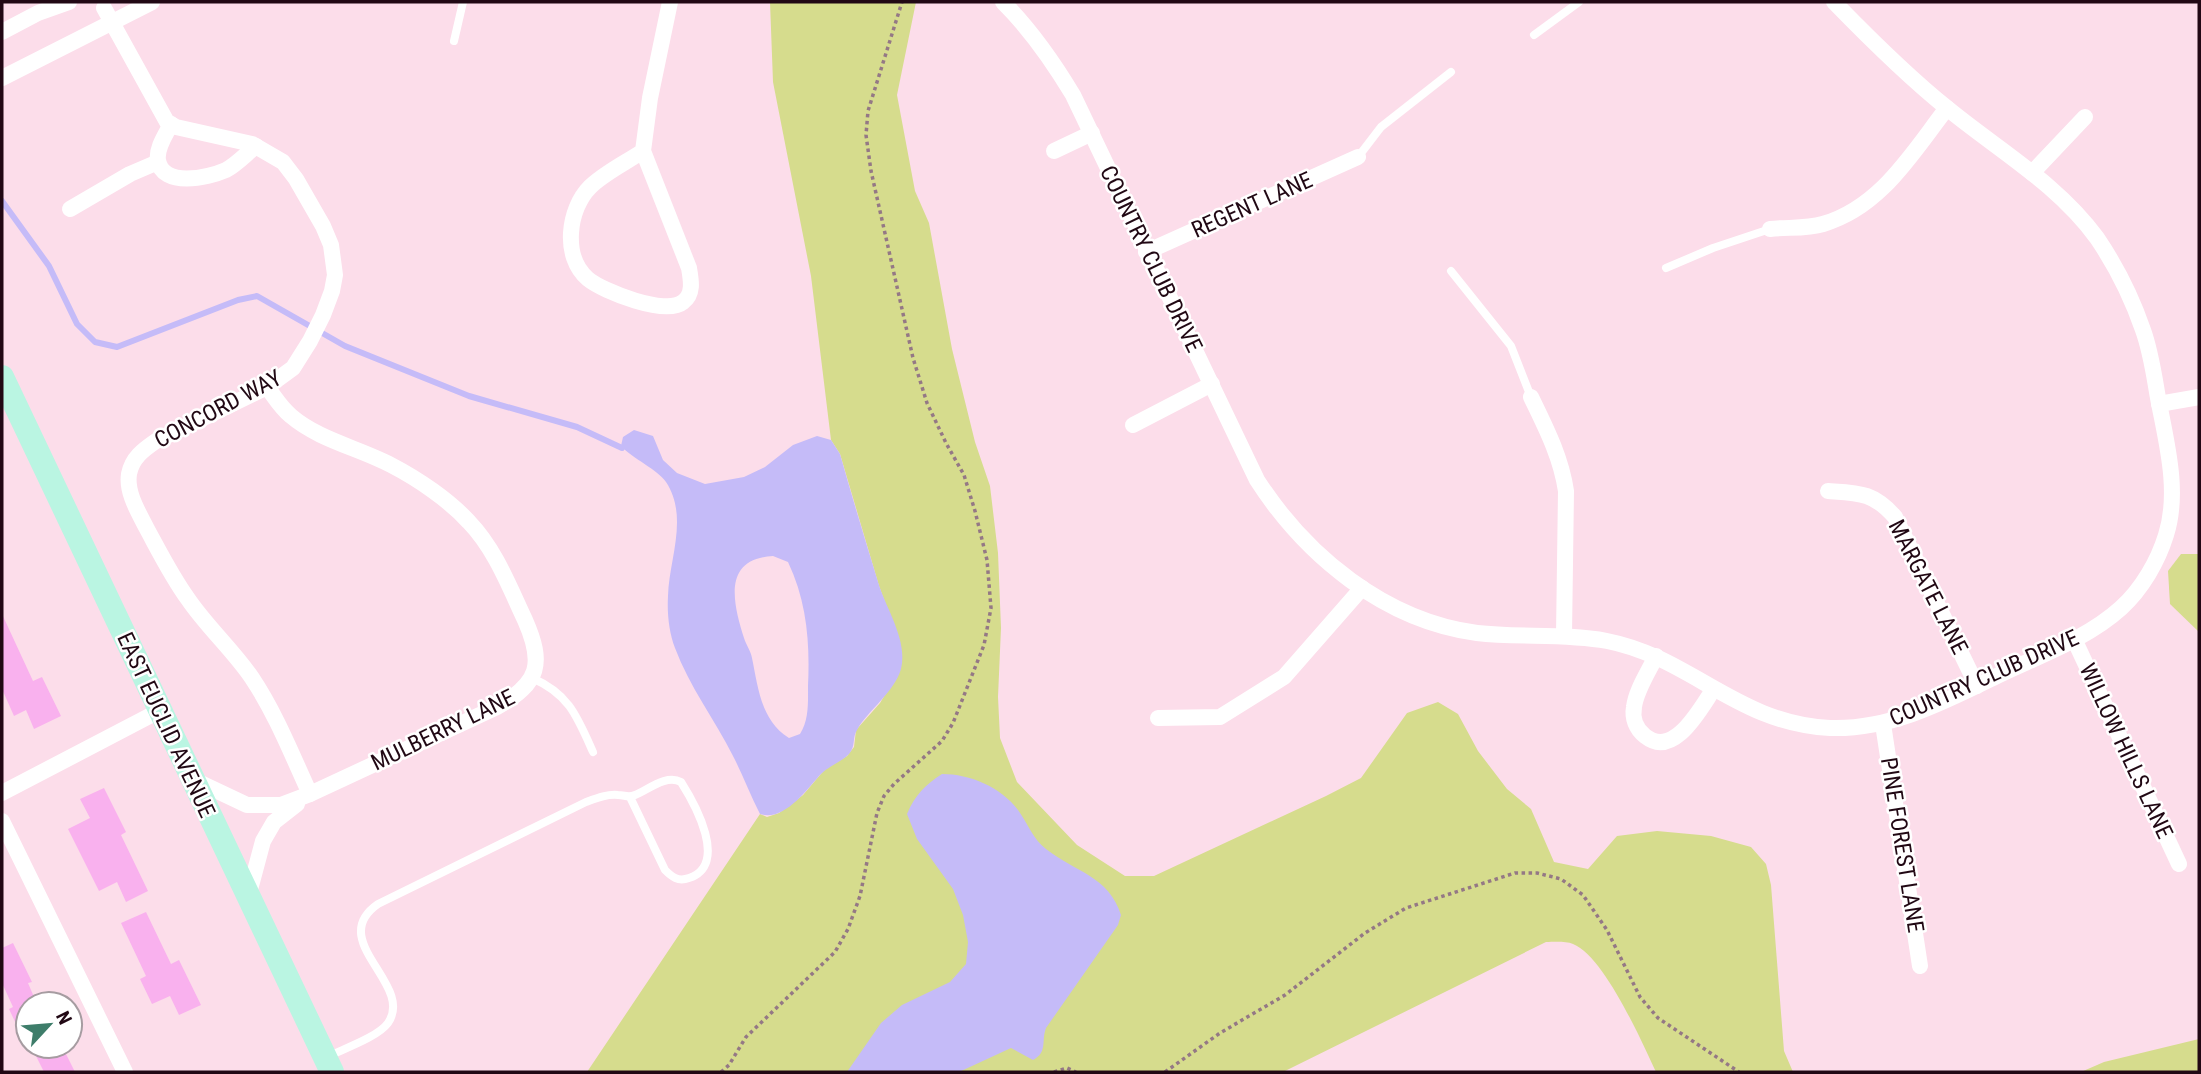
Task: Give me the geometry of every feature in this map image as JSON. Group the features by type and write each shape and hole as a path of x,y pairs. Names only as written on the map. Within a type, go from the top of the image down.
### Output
{"main road":[{"name":"EAST EUCLID AVENUE","path":"2,377 328,1065"}],"street":[{"path":"2,32 38,13 69,2"},
{"path":"2,78 106,11 152,2"},
{"path":"643,151 591,186 580,200 572,219 573,255 587,278 602,287 653,306 674,307 683,303 689,295 692,284 689,268 643,151 650,98 670,2"},
{"name":"COUNTRY CLUB DRIVE","path":"1003,2 1051,57 1092,133 1146,252 1257,480 1278,512 1321,557 1362,588 1405,612 1437,624 1475,632 1564,635 1605,641 1656,656 1713,690 1752,710 1780,720 1804,726 1858,728 1913,715 2074,639 2103,623 2124,606 2141,586 2167,533 2171,504 2170,472 2160,404 2145,334 2116,270 2097,238 2072,208 2032,173 1947,108 1902,69 1834,2"},
{"path":"106,11 159,111 171,124 162,143 158,162 163,171 173,178 192,179 224,171 238,163 256,146"},
{"path":"1770,229 1821,225 1871,200 1889,183 1947,108"},
{"path":"2032,173 2085,117"},
{"name":"CONCORD WAY","path":"171,124 256,146 283,162 296,178 331,245 335,275 332,291 310,341 293,368 267,387 142,450 134,460 129,482 138,512 170,571 188,600 250,676 280,728 310,794"},
{"path":"1054,151 1092,133"},
{"name":"REGENT LANE","path":"1146,252 1358,157"},
{"path":"70,209 130,174 158,162"},
{"path":"1133,425 1212,384"},
{"name":"MULBERRY LANE","path":"192,779 247,805 281,804 310,794 497,707 524,690 532,678 537,651 532,636 501,569 469,522 444,500 392,466 306,427 288,414 267,387"},
{"path":"1531,397 1563,469 1566,491 1564,635"},
{"path":"2160,404 2199,397"},
{"name":"MARGATE LANE","path":"1828,491 1865,493 1883,503 1895,517 1976,686"},
{"path":"1158,719 1220,718 1284,677 1362,588"},
{"name":"WILLOW HILLS LANE","path":"2074,639 2179,864"},
{"path":"1656,656 1634,706 1634,722 1640,733 1649,740 1670,740 1682,733 1713,690"},
{"path":"2,793 159,711"},
{"name":"PINE FOREST LANE","path":"1883,724 1920,966"},
{"name":"MULBERRY LANE","path":"248,897 263,841 275,822 310,794"},
{"path":"2,821 125,1072"}],"lane":[{"path":"454,41 463,2"},
{"path":"1534,35 1580,2"},
{"path":"1358,157 1381,127 1451,72"},
{"path":"1666,268 1713,248 1770,229"},
{"path":"1451,271 1511,346 1531,397"},
{"path":"532,678 551,686 562,696 580,721 593,751"},
{"path":"328,1065 382,1029 393,1013 393,1003 388,991 360,934 361,922 366,912 378,904 586,802 602,796 630,797 675,779 681,782 708,843 709,855 697,874 681,879 673,878 665,870 630,797"}],"path":[{"path":"721,1072 729,1065 746,1037 835,952 848,929 860,896 877,813 884,796 942,741 953,723 984,645 991,608 987,561 975,511 964,475 927,402 913,358 871,171 866,135 868,111 902,2"},
{"path":"1165,1072 1220,1033 1285,995 1382,921 1406,908 1515,873 1537,873 1561,879 1583,895 1607,930 1640,997 1658,1018 1739,1072"},
{"path":"1054,1072 1067,1068 1076,1072"}],"green space":[{"path":"770,2 916,2 897,95 915,191 929,223 952,349 975,442 990,486 998,553 1001,628 998,697 1000,738 1017,782 1077,845 1125,876 1154,876 1361,778 1407,713 1438,702 1458,714 1478,751 1507,789 1531,809 1554,862 1588,869 1617,836 1657,831 1711,836 1751,847 1766,864 1771,885 1784,1051 1793,1072 1656,1072 1621,1001 1597,965 1573,944 1546,942 1283,1072 587,1072 760,814 767,817 779,813 803,795 825,769 847,756 854,747 856,730 880,703 900,670 892,622 840,454 831,440 811,276 773,82"},
{"path":"2181,554 2199,554 2199,632 2170,604 2168,571"},
{"path":"2199,1039 2199,1072 2081,1072 2104,1062"}],"shaded area":[{"path":"634,430 653,436 663,460 677,473 705,484 744,477 765,467 793,445 817,436 831,440 840,454 878,582 899,636 901,669 893,686 857,730 849,754 823,773 793,804 777,814 760,814 733,756 687,676 675,648 668,609 677,524 673,495 662,477 621,446 623,437","holes":["773,556 788,562 803,607 808,638 808,705 805,723 800,734 789,738 772,722 762,702 751,655 740,625 735,597 735,585 745,565"]},
{"path":"942,774 974,779 1003,795 1018,810 1041,845 1090,876 1108,891 1121,915 1118,925 1046,1028 1041,1053 1033,1060 1011,1048 959,1072 847,1072 881,1023 902,1005 950,982 966,964 968,942 963,915 953,889 917,839 907,814 921,791"}],"building":[{"path":"2,614 33,681 42,677 61,716 34,729 26,710 14,716 2,689"},
{"path":"104,788 126,832 121,835 148,891 126,902 117,882 99,891 68,829 90,818 80,799"},
{"path":"146,912 171,964 179,960 201,1005 179,1015 170,996 152,1004 140,979 146,976 121,923"},
{"path":"13,943 32,982 28,983 31,990 14,990 14,1020 9,1009 13,1007 2,983 2,948"},
{"path":"38,1060 69,1060 75,1072 44,1072"}],"waterway":[{"path":"2,201 49,266 77,324 95,342 117,347 238,300 257,296 345,346 469,396 577,427 622,448"}]}
